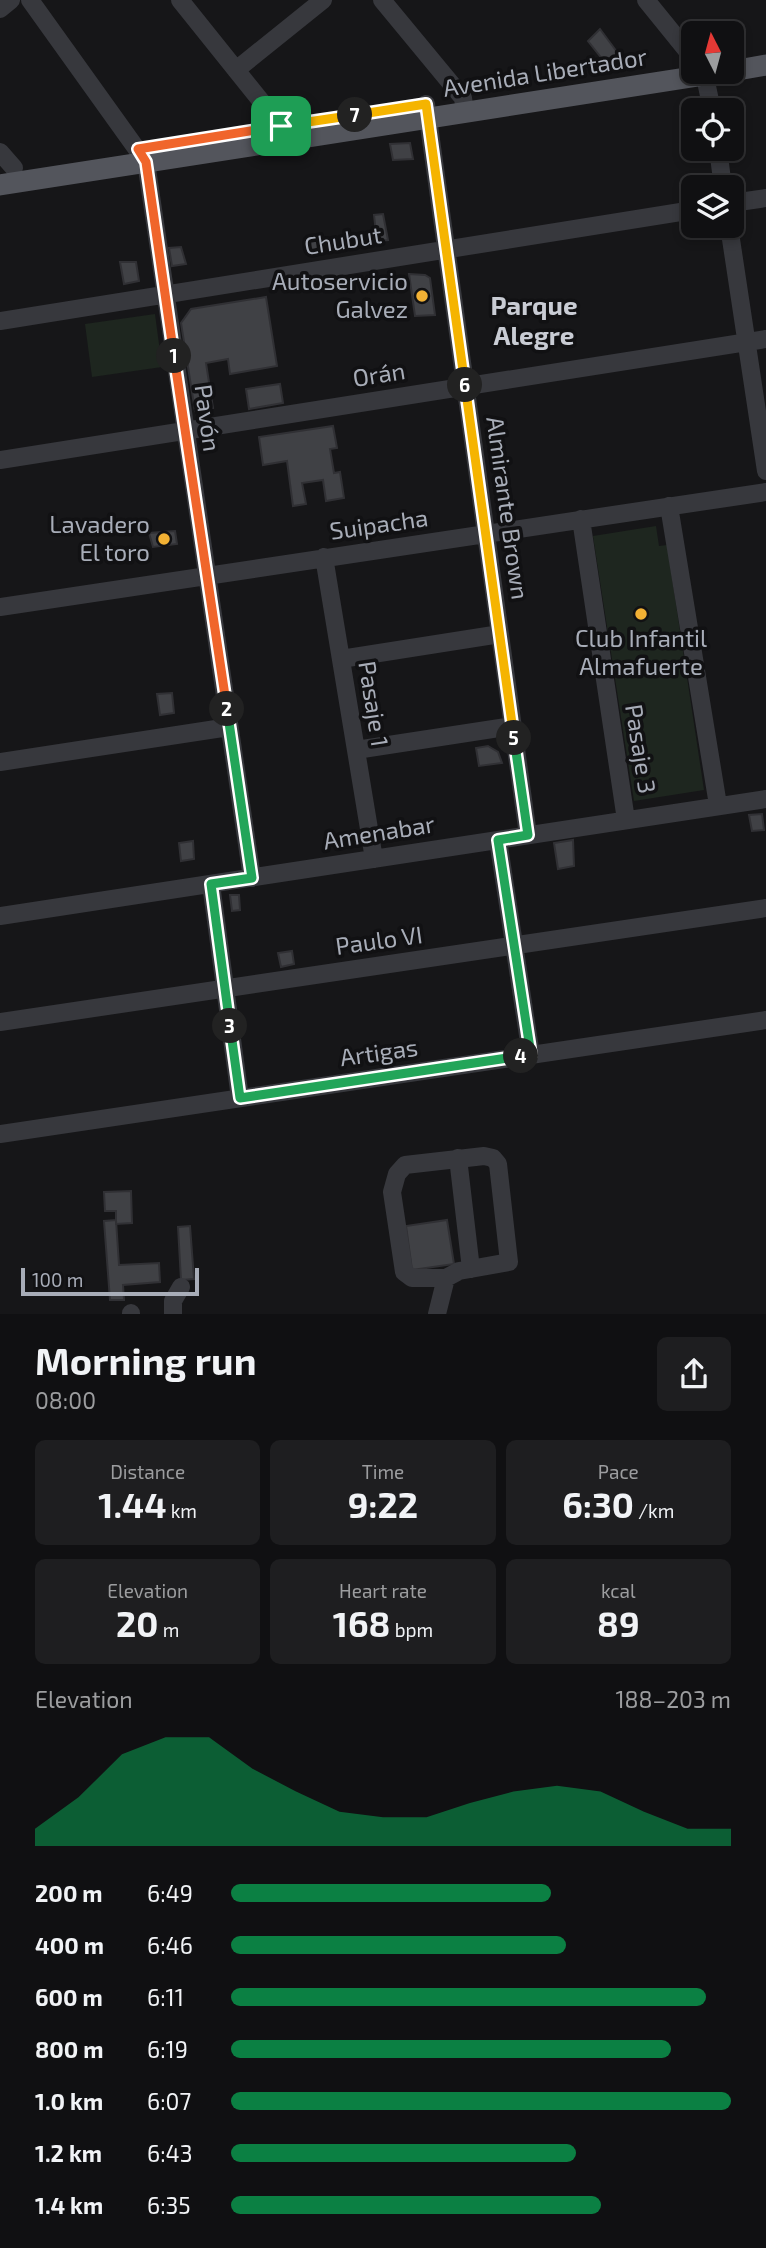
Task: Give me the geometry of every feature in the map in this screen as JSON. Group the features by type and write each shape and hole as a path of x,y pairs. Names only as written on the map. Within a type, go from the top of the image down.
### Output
{"main road":[{"path":"744,54 766,50"},
{"path":"744,69 766,65"},
{"name":"Avenida Libertador","path":"5,164 142,155 681,72"},
{"name":"Avenida Libertador","path":"0,185 281,126 427,111"}],"street":[{"path":"0,9 11,0"},
{"name":"Pavón","path":"30,0 142,155 252,878"},
{"path":"180,0 281,126"},
{"path":"236,70 323,0"},
{"path":"382,0 464,105"},
{"path":"646,0 681,41"},
{"name":"Almirante Brown","path":"427,111 528,835"},
{"path":"744,202 766,198"},
{"name":"Chubut","path":"0,321 681,212"},
{"path":"731,238 766,471"},
{"name":"Orán","path":"0,460 766,339"},
{"name":"Suipacha","path":"0,607 766,492"},
{"path":"669,506 719,805"},
{"name":"Pasaje 3","path":"581,519 626,820"},
{"name":"Pasaje 1","path":"324,557 374,859"},
{"path":"341,659 500,634"},
{"path":"356,750 513,726"},
{"path":"0,761 229,727"},
{"name":"Amenabar","path":"0,916 766,799"},
{"path":"498,840 531,1055"},
{"path":"211,884 240,1098"},
{"name":"Paulo VI","path":"0,1022 766,908"},
{"name":"Artigas","path":"0,1134 766,1020"},
{"path":"484,1156 493,1158 498,1164 509,1262 471,1269 458,1271 446,1278 412,1278 404,1272 392,1192 397,1174 405,1166 484,1156"},
{"path":"458,1158 471,1269"},
{"path":"437,1314 446,1278"},
{"path":"173,1314 173,1301 181,1287"}],"shaded area":[{"path":"155,314 162,367 92,377 85,324"},
{"path":"656,526 659,546 667,545 704,790 634,801 593,536"}],"building":[{"path":"600,29 620,56 603,60 588,41"},
{"path":"410,143 413,159 393,160 390,144"},
{"path":"383,214 388,240 377,241 374,215"},
{"path":"323,239 325,251 309,253 307,241"},
{"path":"181,247 186,264 172,266 169,248"},
{"path":"120,262 136,262 139,281 124,284"},
{"name":"Autoservicio Galvez","path":"409,274 430,278 435,315 415,316"},
{"path":"266,297 277,366 230,374 228,359 206,363 213,408 195,411 181,323 191,309"},
{"path":"280,384 283,403 249,409 246,389"},
{"path":"333,426 337,448 330,449 334,473 340,472 344,498 326,501 323,480 302,483 306,504 293,506 287,461 263,465 259,437"},
{"name":"Lavadero El toro","path":"175,531 177,544 153,547 149,533"},
{"path":"172,693 174,713 160,715 157,694"},
{"path":"488,746 498,752 502,763 479,766 476,748"},
{"path":"762,814 764,830 752,831 749,815"},
{"path":"573,840 574,866 558,869 554,843"},
{"path":"193,841 194,859 181,861 179,843"},
{"path":"230,895 239,895 240,910 232,911"},
{"path":"292,951 294,964 281,967 278,953"},
{"path":"131,1191 132,1223 116,1224 116,1211 105,1211 104,1192"},
{"path":"116,1220 119,1265 159,1263 160,1282 123,1285 124,1300 110,1300 104,1221"},
{"path":"447,1220 454,1264 412,1270 406,1226"},
{"path":"190,1226 194,1279 181,1280 178,1227"}],"place":[{"name":"Autoservicio Galvez","path":"422,296"},
{"name":"Lavadero El toro","path":"164,539"},
{"name":"Club Infantil Almafuerte","path":"641,614"}],"district":[{"name":"Parque Alegre","path":"534,321"}],"route":[{"path":"426,104 528,835 498,840 531,1055 240,1098 211,884 252,878 146,162 138,149 281,126 426,104"}]}
